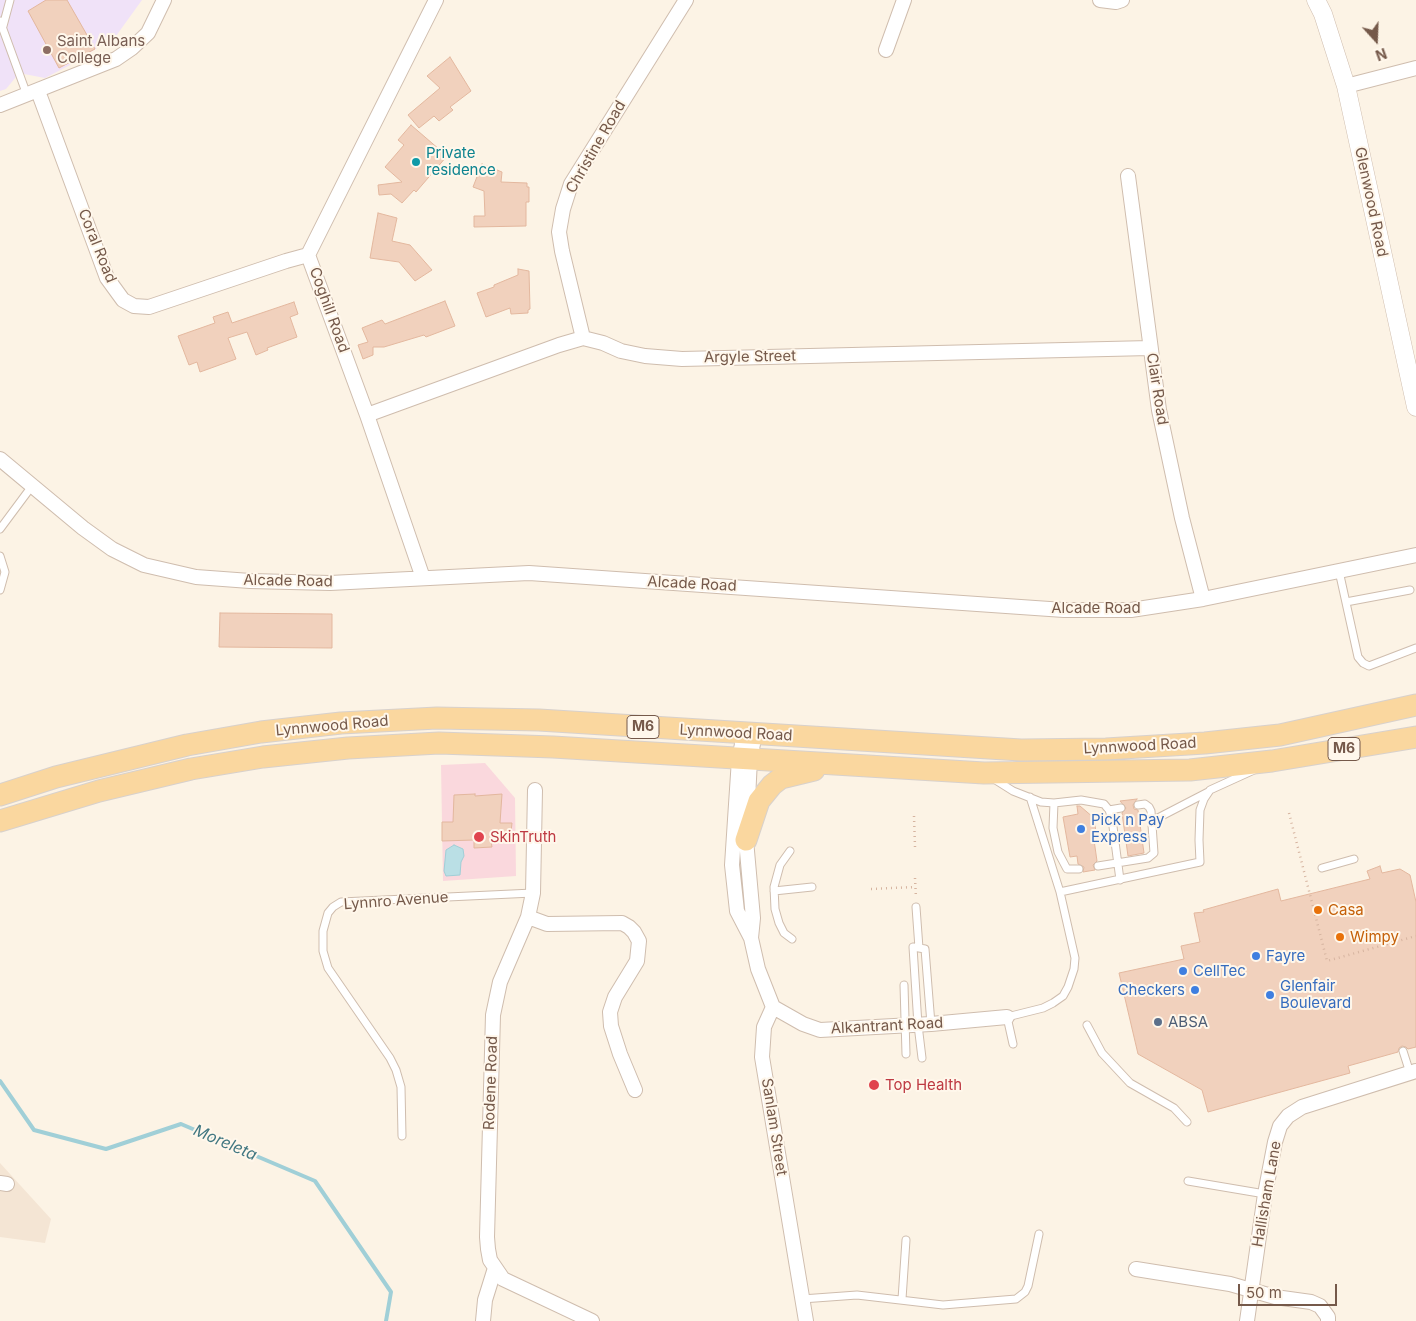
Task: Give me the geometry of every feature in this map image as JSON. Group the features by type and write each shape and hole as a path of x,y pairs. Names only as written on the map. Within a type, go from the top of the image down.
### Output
{"main road":[{"name":"Lynnwood Road","path":"6,793 65,774 187,745 261,732 341,723 437,718 521,720 1022,750 1106,749 1205,743 1280,735 1416,705"},
{"name":"Lynnwood Road","path":"8,818 99,791 191,770 263,756 348,748 439,743 553,747 984,773 1190,770 1272,761 1416,737"},
{"path":"746,840 759,801 772,785 781,778 801,772 844,765"}],"street":[{"path":"0,105 116,59 132,48 148,32 164,0"},
{"name":"Coghill Road","path":"423,578 367,415 308,255 436,0"},
{"name":"Christine Road","path":"583,338 559,232 563,209 571,184 686,0"},
{"path":"886,50 904,0"},
{"path":"1100,0 1116,2 1122,0"},
{"name":"Glenwood Road","path":"1316,0 1326,23 1346,86 1416,407"},
{"path":"1346,86 1416,68"},
{"name":"Coral Road","path":"32,93 107,278 123,300 134,306 149,307 308,255"},
{"name":"Clair Road","path":"1128,176 1159,410 1169,460 1203,599"},
{"path":"367,415 583,338"},
{"name":"Argyle Street","path":"583,338 603,343 621,351 645,356 682,359 1150,348"},
{"name":"Alcade Road","path":"0,459 83,528 112,549 144,565 196,577 250,582 330,583 529,573 1064,610 1131,610 1203,599 1416,555"},
{"path":"749,734 732,865 737,911 751,938 758,969 773,1007"},
{"path":"745,759 746,840 753,918 751,938"},
{"name":"Rodene Road","path":"495,1268 490,1260 487,1237 494,1015 500,982 528,917 533,893 535,790"},
{"path":"528,917 547,924 622,923 629,926 634,932 639,941 636,961 615,997 610,1012 610,1026 635,1090"},
{"name":"Alkantrant Road","path":"773,1007 803,1024 820,1030 918,1025 1007,1017"},
{"name":"Sanlam Street","path":"773,1007 764,1027 762,1057 806,1321"},
{"name":"Hallisham Lane","path":"1247,1321 1265,1194 1280,1126 1288,1116 1302,1107 1413,1072"},
{"path":"483,1321 485,1300 495,1268"},
{"path":"495,1268 503,1278 592,1321"},
{"path":"1136,1269 1230,1284 1251,1292 1310,1302 1320,1306 1328,1317 1328,1321"}],"lane":[{"path":"10,0 1,24 32,93"},
{"path":"0,530 32,486"},
{"path":"0,556 5,572 0,590"},
{"path":"1338,571 1358,657 1363,663 1369,666 1416,648"},
{"path":"1346,602 1410,590"},
{"path":"1152,821 1210,790 1242,777 1272,761"},
{"path":"984,773 1013,790 1041,802 1054,803 1082,800 1104,804 1110,810 1112,818 1120,880"},
{"path":"1060,892 1200,862 1200,810 1210,790"},
{"path":"1013,1044 1007,1017 1044,1008 1063,996 1074,969 1075,958 1060,892 1030,797"},
{"path":"1054,803 1053,828 1058,852 1067,869 1079,869"},
{"path":"1098,866 1148,858 1154,853 1149,807 1146,804 1138,805"},
{"path":"1110,810 1121,808"},
{"path":"790,851 780,865 776,875 774,891 775,910 779,923 784,933 792,939"},
{"path":"1322,868 1354,859"},
{"path":"774,891 812,887"},
{"name":"Lynnro Avenue","path":"402,1136 401,1087 396,1070 390,1058 328,968 323,951 323,930 328,913 333,907 342,902 533,893"},
{"path":"906,1054 918,1025 928,984 919,948 916,907"},
{"path":"919,948 915,984 922,1058"},
{"path":"915,984 928,984"},
{"path":"904,985 918,1025"},
{"path":"1087,1025 1102,1054 1130,1083 1174,1108 1187,1122"},
{"path":"1403,1051 1413,1072"},
{"path":"1188,1181 1265,1194"},
{"path":"802,1299 857,1295 902,1299 930,1305 1016,1299 1025,1292 1028,1286 1039,1234"},
{"path":"902,1299 906,1240"}],"path":[{"path":"1289,813 1327,961 1416,936"},
{"path":"914,816 915,847"},
{"path":"915,878 916,907"},
{"path":"871,890 915,887"}],"shaded area":[{"name":"Saint Albans College","path":"0,0 142,0 116,36 72,64 45,78 24,74 16,77 6,89 0,91"},
{"name":"SkinTruth","path":"485,763 515,798 516,876 443,881 441,765"},
{"path":"0,1163 51,1219 45,1243 0,1237"}],"water":[{"path":"454,845 463,849 464,856 461,862 460,875 446,876 444,871 446,850"}],"building":[{"path":"46,0 67,0 95,49 59,68 28,11"},
{"name":"Private residence","path":"450,57 471,91 450,107 453,110 439,121 434,116 419,128 408,115 440,88 427,76"},
{"name":"Private residence","path":"411,125 447,156 416,192 414,190 402,203 391,194 379,195 378,185 402,182 385,167 404,145 398,140"},
{"name":"Private residence","path":"482,164 502,172 501,182 527,183 527,187 529,187 529,202 526,202 526,226 474,227 474,216 485,216 484,191 473,187"},
{"path":"378,213 397,218 392,241 410,245 432,270 415,281 399,262 370,258"},
{"path":"518,269 529,271 530,309 528,313 511,314 510,308 486,317 477,293 518,275"},
{"path":"445,301 455,326 426,337 424,335 384,347 373,347 373,355 363,359 358,345 368,342 362,328 382,320 385,324"},
{"path":"294,302 298,314 290,317 297,337 267,348 268,350 256,355 247,332 228,338 236,359 200,372 197,362 189,365 178,336 215,323 213,317 228,312 232,323"},
{"path":"220,613 332,614 332,648 219,647"},
{"path":"475,794 475,796 502,794 500,823 512,823 512,842 491,841 492,847 474,848 474,840 442,841 442,822 453,822 454,795"},
{"path":"1137,799 1133,805 1134,809 1138,810 1144,853 1128,856 1122,813 1126,808 1120,801"},
{"name":"Pick n Pay Express","path":"1077,806 1080,806 1094,818 1097,839 1094,840 1097,861 1093,865 1095,870 1083,872 1084,867 1078,864 1077,856 1070,857 1063,817 1078,814"},
{"name":"Glenfair Boulevard","path":"1380,866 1382,873 1400,869 1410,875 1416,902 1416,1047 1408,1049 1402,1046 1398,1052 1348,1066 1350,1073 1208,1112 1202,1090 1138,1054 1119,973 1184,959 1181,946 1200,942 1194,913 1204,912 1203,910 1278,889 1281,901 1370,879 1367,871"}],"waterway":[{"name":"Moreleta","path":"0,1081 34,1130 106,1149 181,1124 315,1181 391,1292 386,1321"}],"place":[{"name":"Saint Albans College","path":"47,50"},
{"name":"Private residence","path":"416,162"},
{"name":"Pick n Pay Express","path":"1081,829"},
{"name":"SkinTruth","path":"479,837"},
{"name":"Casa","path":"1318,910"},
{"name":"Wimpy","path":"1340,937"},
{"name":"Fayre","path":"1256,956"},
{"name":"CellTec","path":"1183,971"},
{"name":"Checkers","path":"1195,990"},
{"name":"Glenfair Boulevard","path":"1270,995"},
{"name":"ABSA","path":"1158,1022"},
{"name":"Top Health","path":"874,1085"}]}
